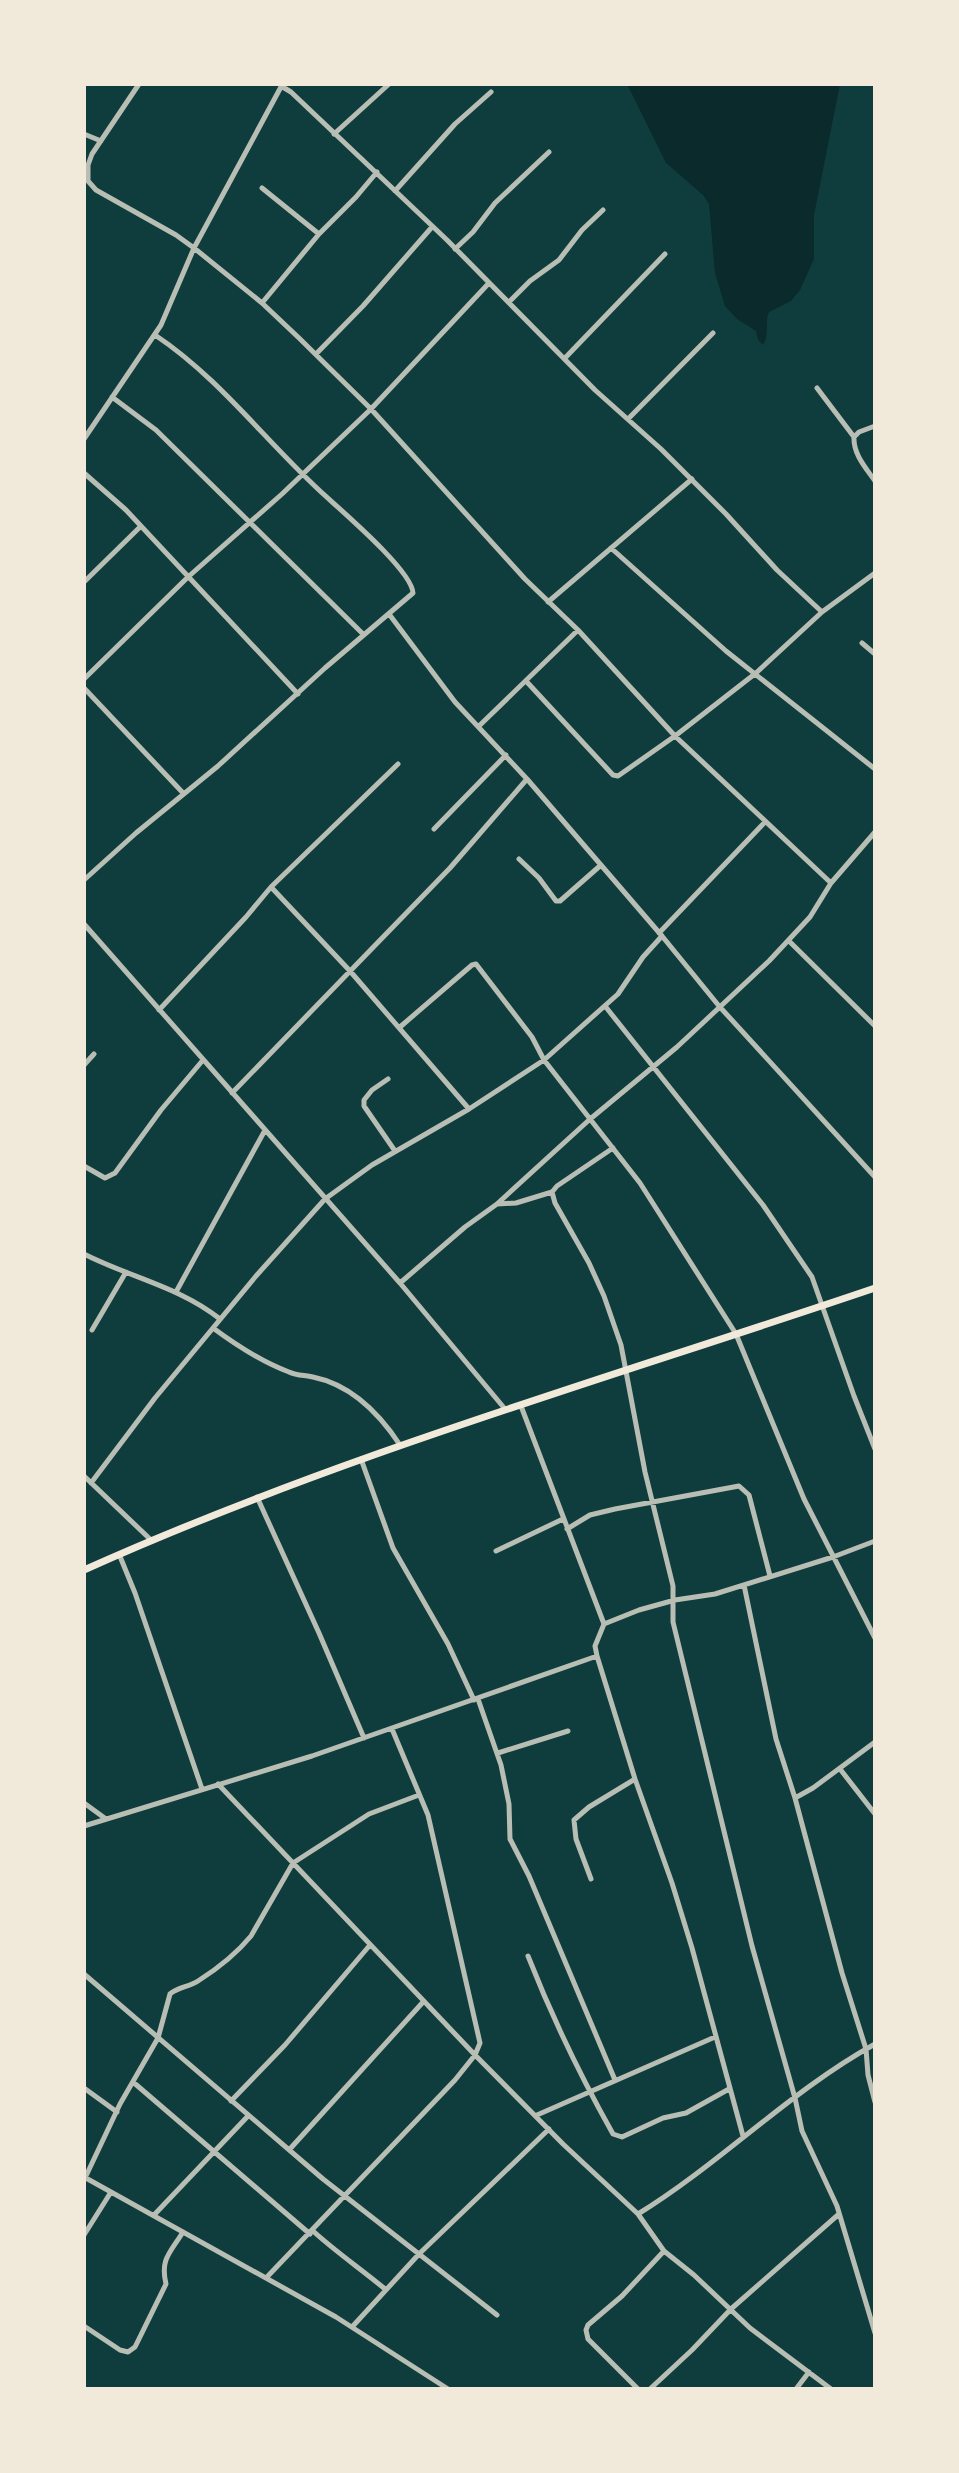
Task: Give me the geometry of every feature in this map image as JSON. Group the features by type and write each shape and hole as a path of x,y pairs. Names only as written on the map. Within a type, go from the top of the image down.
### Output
{"main road":[{"path":"84,1570 257,1496 360,1458 875,1288"}],"street":[{"path":"139,84 88,165 88,181 96,190 194,248 262,303 316,354 371,409 675,736 831,883"},
{"path":"334,134 389,84"},
{"path":"84,439 167,314 194,248 282,85 377,172 595,390 692,479 777,570 822,612"},
{"path":"395,191 455,124 491,92"},
{"path":"84,134 101,141"},
{"path":"455,249 473,232 495,203 549,152"},
{"path":"262,303 319,234 377,172"},
{"path":"262,188 319,234"},
{"path":"509,302 530,281 559,260 582,230 603,210"},
{"path":"316,354 432,227"},
{"path":"565,358 665,254"},
{"path":"84,679 188,577 371,409 489,283"},
{"path":"628,419 713,333"},
{"path":"84,880 413,593 413,587 381,548 234,402 155,335"},
{"path":"817,388 854,437 861,461 875,481"},
{"path":"112,397 156,430 364,635"},
{"path":"854,437 875,426"},
{"path":"84,473 126,510 298,694"},
{"path":"548,602 692,479"},
{"path":"84,582 140,527"},
{"path":"611,548 726,651 875,769"},
{"path":"526,681 613,775 618,776 756,673 822,612 875,573"},
{"path":"389,614 455,702 527,779 719,1006 875,1177"},
{"path":"479,726 578,630"},
{"path":"862,643 875,654"},
{"path":"84,688 184,794"},
{"path":"434,829 506,755"},
{"path":"159,1010 271,887 398,764"},
{"path":"232,1093 450,868 527,779"},
{"path":"91,1483 220,1319 325,1199 341,1185 544,1060 618,994 661,934 765,822"},
{"path":"400,1283 497,1204 654,1066 789,941 820,903 831,883 874,837"},
{"path":"519,859 539,878 556,901 560,901 601,865"},
{"path":"271,887 400,1027 469,1109"},
{"path":"84,924 400,1283 506,1410"},
{"path":"789,941 875,1026"},
{"path":"400,1027 476,964 532,1037 544,1060 640,1183 736,1334 804,1499 875,1638"},
{"path":"605,1006 763,1205 812,1277 875,1449"},
{"path":"84,1065 94,1054"},
{"path":"84,1166 105,1178 115,1173 161,1110 203,1060"},
{"path":"388,1079 372,1090 364,1100 364,1106 395,1151"},
{"path":"176,1292 265,1132"},
{"path":"497,1204 516,1203 552,1192 613,1148"},
{"path":"552,1192 604,1296 621,1345 652,1503 675,1600 673,1622 752,1946 802,2131 839,2214 875,2333"},
{"path":"84,1254 176,1292 220,1319"},
{"path":"92,1330 126,1272"},
{"path":"213,1328 285,1371 330,1383 359,1398 375,1411 400,1445"},
{"path":"521,1406 604,1624 595,1646 597,1656 676,1896 743,2136"},
{"path":"360,1458 393,1548 448,1644 498,1753 509,1804 510,1839 529,1876 615,2080"},
{"path":"84,1476 152,1541"},
{"path":"567,1529 590,1515 739,1486 749,1495 770,1576"},
{"path":"257,1496 364,1738"},
{"path":"496,1551 563,1519"},
{"path":"604,1624 675,1600 715,1594 875,1541"},
{"path":"119,1554 144,1617 202,1789"},
{"path":"744,1585 776,1739 866,2049 875,2102"},
{"path":"84,1826 281,1766 597,1656"},
{"path":"266,2278 455,2080 475,2055 480,2043 428,1815 392,1729"},
{"path":"498,1753 568,1731"},
{"path":"795,1798 875,1742"},
{"path":"840,1769 875,1814"},
{"path":"591,1879 576,1839 574,1820 589,1807 635,1779"},
{"path":"218,1784 475,2055 638,2214 664,2251 765,2340 831,2389"},
{"path":"419,1795 369,1814 293,1863 244,1945 196,1983 170,1994 158,2038 84,2177 352,2327 448,2389"},
{"path":"84,1803 106,1819"},
{"path":"231,2101 285,2045 370,1945"},
{"path":"528,1956 545,2000 613,2134 618,2137 663,2118 686,2113 729,2089"},
{"path":"84,1974 289,2150 497,2315"},
{"path":"289,2150 424,2001"},
{"path":"537,2115 715,2037"},
{"path":"638,2214 795,2098 875,2044"},
{"path":"133,2082 338,2255 356,2265 385,2289"},
{"path":"84,2088 117,2112"},
{"path":"154,2215 248,2116"},
{"path":"352,2327 419,2254 549,2129"},
{"path":"84,2235 111,2192"},
{"path":"650,2389 731,2309 839,2214"},
{"path":"84,2326 120,2350 128,2352 135,2347 166,2284 163,2264 183,2232"},
{"path":"638,2389 588,2339 586,2330 664,2251"},
{"path":"796,2389 809,2372"}],"water":[{"path":"627,84 840,84 814,215 814,259 800,290 791,301 769,312 763,345 756,331 737,319 725,306 715,273 709,204 666,163"}]}
